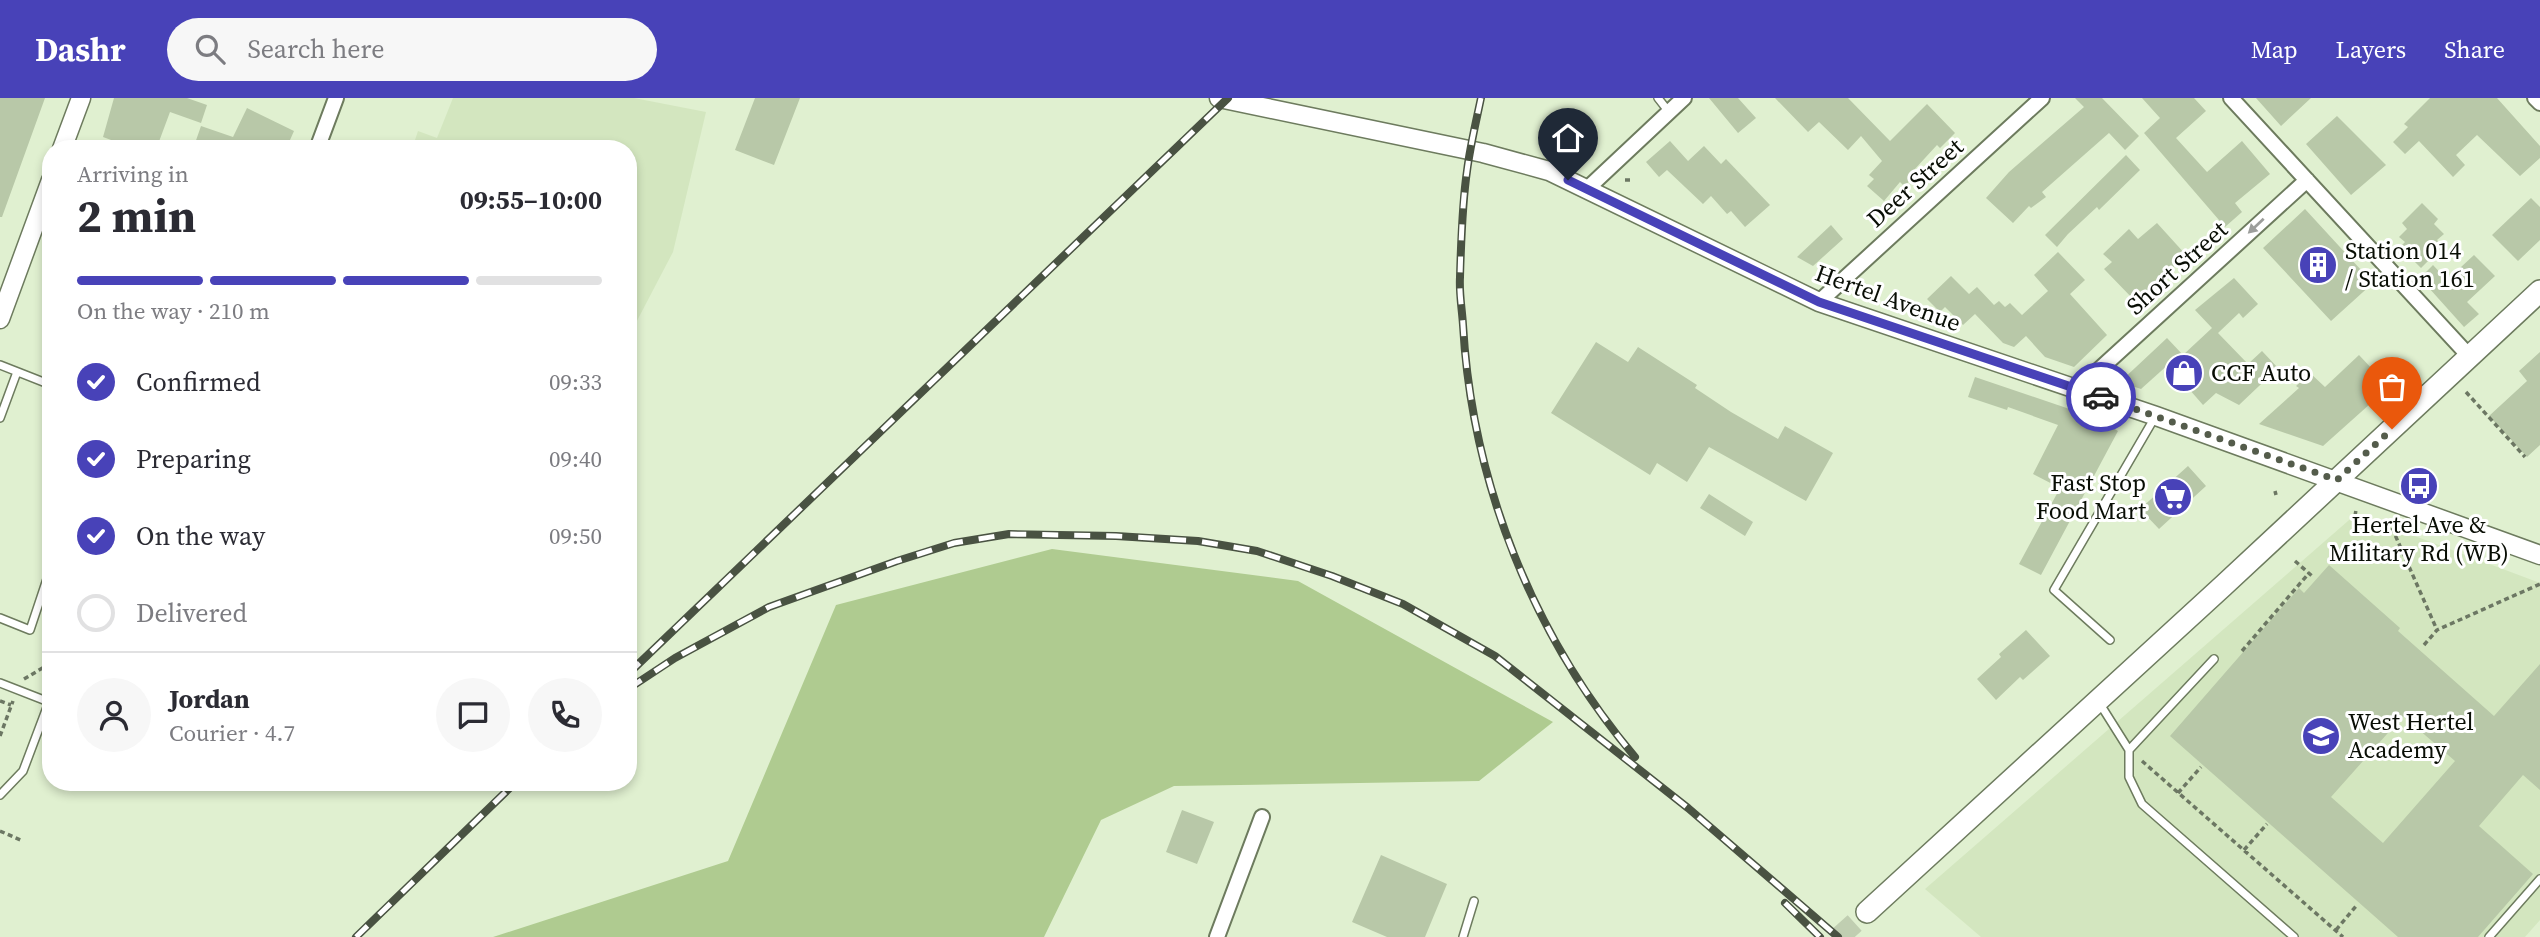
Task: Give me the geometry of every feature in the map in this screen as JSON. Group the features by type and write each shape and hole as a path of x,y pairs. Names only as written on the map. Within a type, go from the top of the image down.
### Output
{"main road":[{"path":"1867,912 2540,291"}],"street":[{"path":"65,140 81,98"},
{"path":"320,140 336,98"},
{"name":"Hertel Avenue","path":"1219,98 1483,153 1549,171 1819,302 2156,416 2540,555"},
{"path":"1587,189 1684,98"},
{"name":"Deer Street","path":"1819,302 2042,98"},
{"path":"2231,98 2469,356"},
{"path":"2536,98 2540,103"},
{"name":"Short Street","path":"2078,389 2307,180"},
{"path":"0,318 42,204"},
{"path":"1217,937 1262,817"}],"lane":[{"path":"1658,98 1669,112"},
{"path":"0,365 42,382"},
{"path":"0,418 17,372"},
{"path":"2110,640 2053,590 2156,416"},
{"path":"0,618 30,630 42,595"},
{"path":"2130,750 2214,659"},
{"path":"0,683 42,699"},
{"path":"2098,701 2130,750 2129,777 2142,804 2294,937"},
{"path":"0,795 23,771 42,722"},
{"path":"2489,937 2540,879"},
{"path":"1463,937 1474,901"}],"path":[{"path":"1625,180 1631,180"},
{"path":"2466,392 2525,457"},
{"path":"2355,516 2356,510"},
{"path":"2392,528 2437,630"},
{"path":"2242,650 2311,574 2295,561"},
{"path":"2424,645 2437,630 2540,584"},
{"path":"22,680 42,668"},
{"path":"0,736 14,699"},
{"path":"0,701 12,705"},
{"path":"2146,764 2343,937"},
{"path":"2178,793 2201,766"},
{"path":"2244,850 2267,824"},
{"path":"0,831 23,841"},
{"path":"2336,930 2357,905"}],"shaded area":[{"path":"453,98 634,98 706,112 673,252 637,321 637,140 415,140 418,131 437,138"},
{"name":"West Hertel Academy","path":"2356,514 2540,583 2540,920 2525,937 1981,937 1925,889"},
{"path":"1052,549 1298,581 1553,722 1479,781 1174,786 1101,820 1044,937 493,937 728,861 836,605"}],"building":[{"path":"0,98 45,98 2,217 0,217"},
{"path":"114,98 187,98 207,105 201,123 170,112 160,140 111,140 103,137"},
{"path":"755,98 800,98 774,165 735,150"},
{"path":"1709,98 1738,98 1756,118 1738,133"},
{"path":"1775,98 1848,98 1890,141 1927,104 1955,133 1940,148 1937,145 1914,170 1918,174 1904,186 1900,182 1884,201 1867,186 1874,179 1869,175 1882,161 1861,136 1848,150 1819,122 1808,132"},
{"path":"2075,98 2102,98 2139,136 2125,150 2109,133 2042,192 2046,197 2031,208 2029,206 2013,223 1986,198 2009,172 2084,107"},
{"path":"2142,98 2194,98 2206,111 2176,138 2207,172 2242,141 2270,174 2235,203 2242,212 2225,227 2144,133 2160,118"},
{"path":"2256,98 2311,98 2281,126"},
{"path":"2430,98 2497,98 2540,146 2540,158 2520,176 2477,135 2456,155 2465,165 2453,177 2419,141 2405,154 2393,142 2408,127 2404,124"},
{"path":"247,108 294,131 290,140 196,140 201,126 233,137"},
{"path":"2337,116 2386,165 2351,195 2306,144"},
{"path":"1670,141 1688,161 1704,146 1721,164 1726,159 1770,205 1745,227 1731,211 1727,214 1711,196 1703,204 1667,170 1659,177 1646,162"},
{"path":"2126,155 2140,170 2099,210 2097,207 2057,247 2045,235"},
{"path":"2531,198 2540,207 2540,240 2518,261 2492,235"},
{"path":"2422,203 2438,219 2434,224 2444,234 2437,240 2443,246 2421,268 2409,256 2411,254 2402,245 2405,242 2399,237 2407,229 2402,223"},
{"name":"Station 014 / Station 161","path":"2305,209 2373,283 2331,321 2263,248"},
{"path":"2157,223 2186,255 2136,302 2104,269 2112,262 2103,254 2129,229 2138,239"},
{"path":"1831,225 1843,239 1813,266 1797,257"},
{"path":"2058,252 2085,280 2070,294 2107,335 2074,367 2045,357 2026,336 2014,347 2003,343 1975,314 1963,325 1945,307 1940,312 1927,299 1951,276 1969,294 1977,287 1994,305 1999,301 2005,307 2010,303 2022,315 2048,291 2034,275"},
{"path":"2474,255 2495,276 2467,302 2479,314 2464,327 2420,278 2433,265 2447,280"},
{"path":"2234,278 2258,304 2243,318 2239,313 2218,333 2248,364 2262,351 2278,368 2239,405 2216,393 2203,405 2189,389 2192,386 2170,363 2141,389 2120,382 2167,338 2183,355 2212,328 2195,310"},
{"path":"1596,342 1628,362 1638,347 1697,385 1695,388 1731,412 1778,439 1785,426 1833,453 1806,501 1709,447 1687,482 1657,463 1650,475 1551,413"},
{"path":"2540,352 2540,445 2527,457 2489,416 2527,381 2519,371"},
{"path":"2359,355 2389,387 2323,446 2259,424 2299,388 2296,386 2310,373 2325,387"},
{"path":"1975,377 2096,418 2118,431 2041,575 2019,564 2060,488 2033,474 2058,425 2008,407 2007,410 1968,397"},
{"name":"Fast Stop Food Mart","path":"2188,466 2206,486 2159,529 2140,509"},
{"path":"1709,494 1753,522 1745,536 1700,508"},
{"path":"2329,565 2400,628 2398,631 2494,716 2540,664 2540,790 2523,775 2479,826 2533,874 2478,937 2398,937 2170,736 2299,588 2304,593","holes":["2403,716 2455,761 2383,843 2331,797"]},
{"path":"2026,630 2050,656 2023,680 2020,677 1996,700 1977,679 2001,657 1999,654"},
{"path":"1182,810 1214,822 1197,864 1166,852"},
{"path":"1381,855 1447,884 1425,937 1387,937 1352,922"}],"tunnel":[{"path":"1839,937 1867,912"}],"railway":[{"path":"637,665 1228,98"},
{"path":"1481,98 1465,184 1460,283 1469,384 1479,442 1494,499 1514,555 1538,609 1566,661 1635,757"},
{"path":"637,683 675,658 769,607 954,543 1009,534 1116,536 1198,541 1257,551 1403,604 1495,656 1688,808 1838,937"},
{"path":"356,937 507,791"},
{"path":"1785,903 1820,937"}],"way so far":[{"path":"2101,397 2337,480 2392,429"}],"place":[{"name":"Station 014 / Station 161","path":"2318,265"},
{"name":"CCF Auto","path":"2184,373"},
{"name":"Hertel Ave & Military Rd (WB)","path":"2419,486"},
{"name":"Fast Stop Food Mart","path":"2173,497"},
{"name":"West Hertel Academy","path":"2321,736"}],"route":[{"path":"1568,180 1819,302 2101,397"}]}
